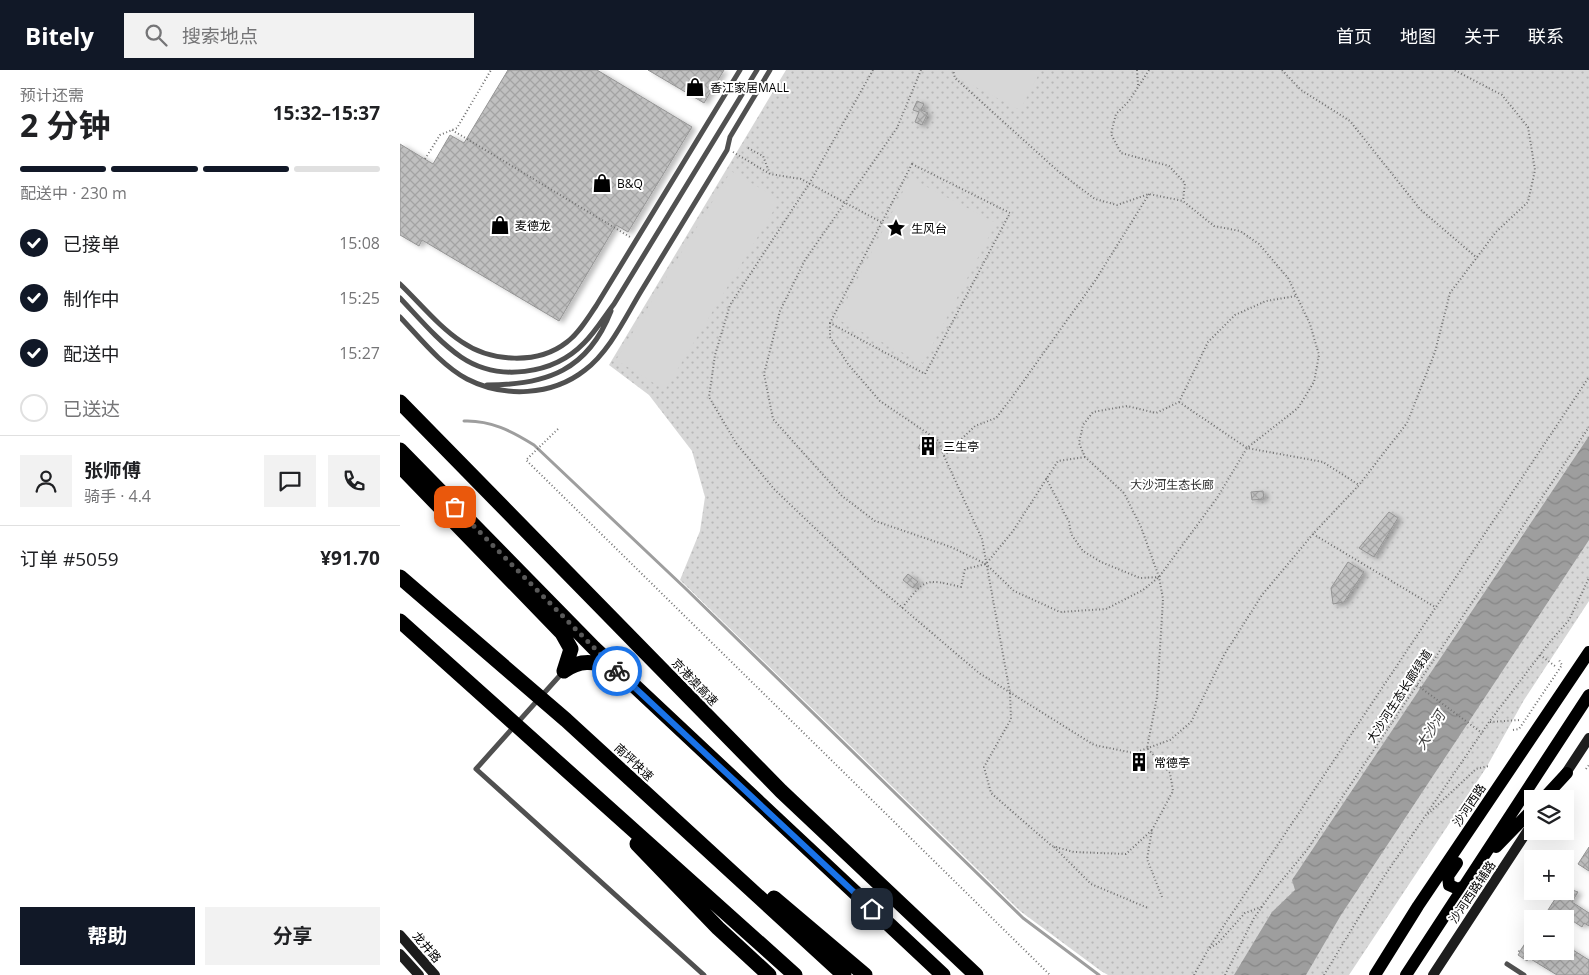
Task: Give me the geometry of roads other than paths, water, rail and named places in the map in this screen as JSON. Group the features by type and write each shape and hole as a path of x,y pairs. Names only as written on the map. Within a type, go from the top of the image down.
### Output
{"highway":[{"name":"京港澳高速","path":"400,402 781,791 976,975"},
{"path":"400,450 619,673 943,975"},
{"path":"400,466 562,632 571,649 564,670"},
{"name":"南坪快速","path":"400,577 566,720 844,975"},
{"path":"400,620 795,975"},
{"path":"564,670 578,662 588,662 599,663 619,673"},
{"path":"566,720 864,975"},
{"path":"541,745 718,928 768,975"}],"main road":[{"name":"沙河西路","path":"1375,975 1418,906 1589,652"},
{"path":"1406,975 1589,695"},
{"path":"1555,790 1589,738"},
{"path":"1551,790 1567,773"},
{"path":"1466,885 1461,889 1454,889 1449,885 1448,876 1487,818 1503,780"},
{"path":"1477,867 1524,818"},
{"name":"沙河西路辅路","path":"1433,975 1524,836"},
{"name":"龙井路","path":"400,935 435,975"},
{"name":"龙井路","path":"400,954 419,975"}],"lane":[{"path":"400,284 454,336 471,348 484,353 516,358 531,357 556,349 577,334 740,70"},
{"path":"400,298 437,336 462,358 494,370 510,372 541,368 571,354 593,333 614,304 757,70"},
{"path":"400,317 449,367 465,378 481,385 514,392 529,392 562,384 587,369 605,349 727,150 730,137 770,70"},
{"path":"481,385 530,382 545,378 571,366 581,359 599,338 614,304"},
{"path":"564,670 476,769 704,975"},
{"path":"1507,964 1524,975"}],"water":[{"name":"大沙河","path":"1589,436 1589,540 1341,915 1306,975 1234,975 1272,912 1295,890 1292,880"}],"waterway":[{"path":"464,421 492,424 534,445 685,588 1023,918 1099,975"}],"place":[{"name":"香江家居MALL","path":"695,87"},
{"name":"B&Q","path":"602,183"},
{"name":"麦德龙","path":"500,225"},
{"name":"生风台","path":"896,228"},
{"name":"三生亭","path":"928,446"},
{"name":"常德亭","path":"1139,762"}],"park label":[{"name":"大沙河生态长廊","path":"1172,484"}]}
